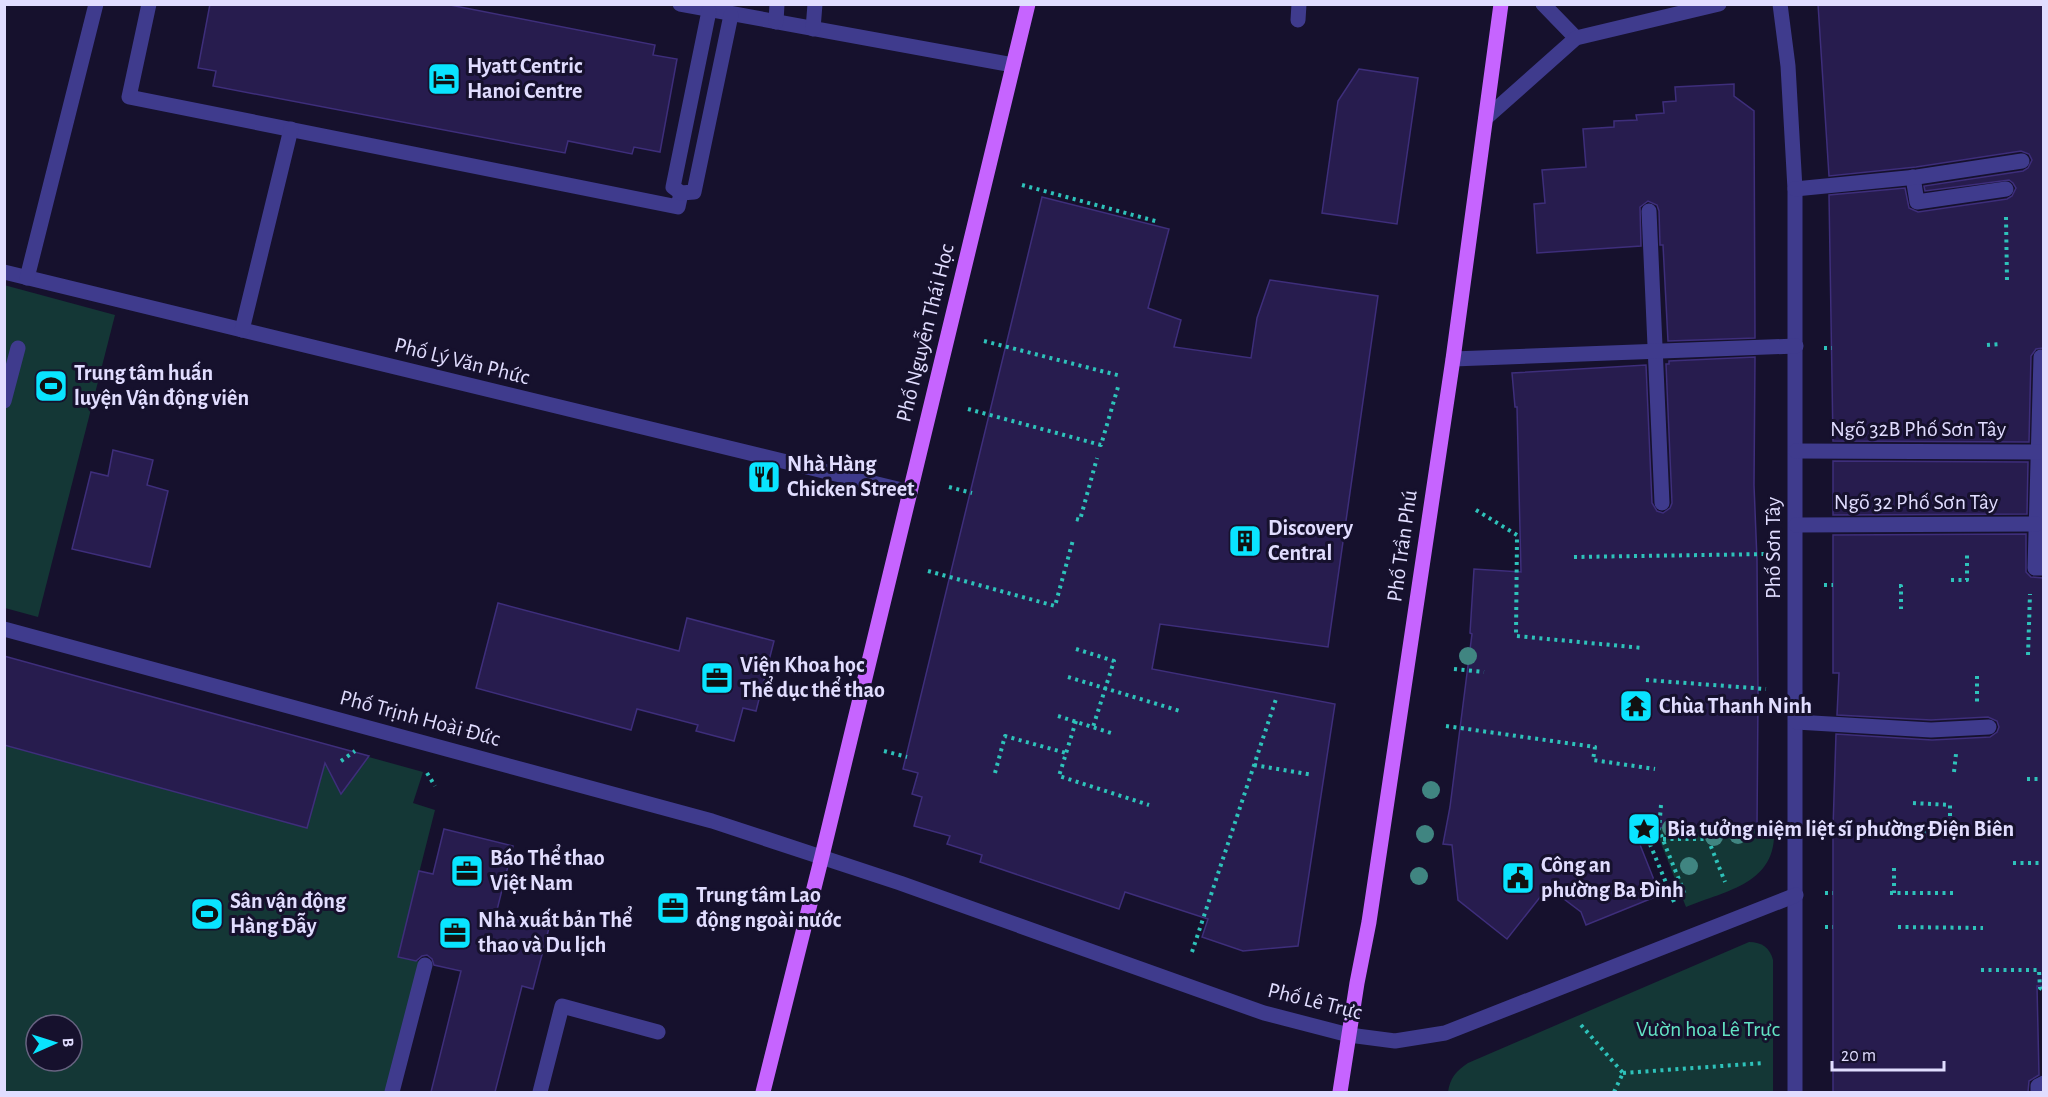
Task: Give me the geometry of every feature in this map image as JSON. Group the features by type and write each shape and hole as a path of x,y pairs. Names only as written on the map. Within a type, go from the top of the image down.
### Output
{"main road":[{"name":"Phố Nguyễn Thái Học","path":"763,1092 1028,4"},
{"name":"Phố Trần Phú","path":"1340,1092 1369,922 1453,359 1501,4"}],"street":[{"path":"27,278 96,4"},
{"path":"149,4 129,97 678,207 681,194"},
{"path":"680,4 1013,65"},
{"path":"776,22 777,4"},
{"path":"813,29 815,4"},
{"path":"1298,20 1299,4"},
{"path":"1543,4 1576,38"},
{"path":"1486,118 1576,38 1719,4"},
{"name":"Phố Sơn Tây","path":"1780,4 1788,66 1795,189 1795,1092"},
{"path":"709,10 673,188 681,194 694,192 731,15"},
{"path":"242,330 291,129"},
{"path":"1795,189 1913,177 2022,161"},
{"path":"1913,177 1917,202 2006,189"},
{"path":"1649,211 1662,503"},
{"name":"Phố Lý Văn Phức","path":"4,272 910,492"},
{"path":"1453,359 1796,346"},
{"path":"4,401 18,348"},
{"path":"2039,568 2036,524 2041,357"},
{"name":"Ngõ 32B Phố Sơn Tây","path":"1796,451 2039,453"},
{"name":"Ngõ 32 Phố Sơn Tây","path":"1796,525 2036,524"},
{"name":"Phố Trịnh Hoài Đức","path":"4,629 712,821 822,856"},
{"path":"1796,722 1931,730 1989,727"},
{"name":"Phố Lê Trực","path":"822,856 1264,1013 1348,1035 1395,1041 1445,1034 1796,895"},
{"path":"392,1092 425,965"},
{"path":"540,1092 562,1006 658,1032"},
{"path":"2038,1092 2038,1086 2043,1083"}],"path":[{"path":"1022,185 1159,222"},
{"path":"2006,189 2007,281"},
{"path":"984,341 1121,376"},
{"path":"1988,345 2000,344"},
{"path":"1824,348 1832,348"},
{"path":"968,409 1101,445 1118,387"},
{"path":"1076,519 1080,520 1097,458"},
{"path":"949,487 972,493"},
{"path":"1476,510 1517,535 1516,636 1643,648"},
{"path":"1951,580 1967,580 1966,524"},
{"path":"928,571 1055,606 1073,540"},
{"path":"1574,557 1796,553"},
{"path":"2028,655 2031,573 2039,568"},
{"path":"1824,585 1833,585"},
{"path":"1899,586 1901,586 1901,609"},
{"path":"1076,649 1114,661 1093,727"},
{"path":"1454,669 1484,672"},
{"path":"1068,677 1180,711"},
{"path":"1646,680 1767,689"},
{"path":"1191,952 1276,699"},
{"path":"1058,716 1111,733"},
{"path":"1076,722 1059,776 1149,805"},
{"path":"1446,726 1595,747 1593,760 1655,769"},
{"path":"995,773 1005,736 1066,753"},
{"path":"884,751 907,757"},
{"path":"1254,765 1313,775"},
{"path":"2026,779 2043,779"},
{"path":"1913,803 1950,805 1950,832"},
{"path":"1661,805 1659,830 1686,897"},
{"path":"1900,832 1994,831"},
{"path":"1825,832 1833,832"},
{"path":"1647,837 1674,902"},
{"path":"1663,839 1708,839 1725,882"},
{"path":"2013,863 2043,863"},
{"path":"1893,868 1892,893 1956,893"},
{"path":"1825,893 1833,893"},
{"path":"1825,927 1833,927"},
{"path":"1898,927 1983,928"},
{"path":"1981,970 2039,970 2040,988 2043,990"},
{"path":"1581,1024 1623,1074"},
{"path":"1623,1074 1764,1063"},
{"path":"1614,1092 1623,1074"}],"green space":[{"name":"Trung tâm huấn luyện Vận động viên","path":"4,285 115,315 38,617 5,608"},
{"name":"Sân vận động Hàng Đẫy","path":"4,656 423,772 413,803 435,810 398,956 421,962 387,1092 5,1092"},
{"path":"1651,818 1690,828 1774,829 1773,847 1767,862 1747,882 1686,907"},
{"name":"Vườn hoa Lê Trực","path":"1749,942 1765,946 1773,960 1773,1092 1448,1092 1454,1075 1468,1063"}],"building":[{"name":"Hyatt Centric Hanoi Centre","path":"210,4 445,4 655,45 653,55 677,59 660,152 634,147 632,154 568,141 565,153 213,86 216,71 198,68"},
{"path":"1818,4 2043,4 2043,348 2036,349 2031,356 2029,442 1833,441 1829,195 1905,188 1909,208 1918,212 2007,199 2012,196 2016,188 2009,180 1925,191 1924,186 2023,171 2028,168 2032,160 2029,154 2021,151 1916,167 1829,176"},
{"path":"1359,69 1418,78 1397,224 1322,213 1338,101"},
{"path":"1734,84 1734,96 1754,111 1755,338 1668,341 1663,245 1660,245 1657,205 1648,201 1640,207 1641,246 1537,253 1534,204 1545,203 1542,170 1586,167 1583,129 1614,127 1614,121 1637,120 1636,115 1664,113 1663,102 1676,101 1675,87"},
{"path":"1042,197 1169,229 1148,308 1181,320 1174,347 1251,358 1257,318 1270,280 1378,296 1328,647 1160,624 1152,669 1335,704 1298,946 1243,951 1202,937 1208,919 1125,892 1119,909 980,862 982,855 947,844 950,836 914,826 922,797 912,794 918,773 903,769"},
{"path":"1755,357 1757,829 1633,827 1660,895 1586,925 1581,912 1548,887 1507,939 1458,900 1452,845 1443,844 1450,807 1472,634 1470,633 1474,569 1521,572 1517,407 1515,407 1512,373 1646,365 1652,503 1657,511 1663,513 1670,508 1672,503 1666,364 1669,364 1669,361"},
{"path":"113,450 153,460 147,485 168,491 150,567 72,549 91,472 108,476"},
{"path":"1833,461 2028,462 2027,514 1833,515"},
{"path":"2026,534 2026,572 2031,577 2043,578 2043,986 2037,986 2039,1075 2029,1081 2028,1092 1833,1092 1833,828 1836,734 1932,740 1990,737 1997,732 1999,727 1997,721 1988,717 1931,720 1837,715 1839,673 1833,673 1833,535"},
{"path":"498,603 679,651 687,618 774,641 756,711 743,708 734,741 696,731 698,725 637,709 631,730 476,688"},
{"path":"4,656 369,756 341,794 325,763 307,828 4,745"},
{"path":"444,829 513,846 496,914 549,928 533,989 522,986 495,1092 431,1092 461,971 434,965 432,959 427,955 416,961 398,957 419,871 433,874"}],"place":[{"name":"Hyatt Centric Hanoi Centre","path":"444,79"},
{"name":"Trung tâm huấn luyện Vận động viên","path":"51,386"},
{"name":"Nhà Hàng Chicken Street","path":"764,477"},
{"name":"Discovery Central","path":"1245,541"},
{"name":"Viện Khoa học Thể dục thể thao","path":"717,678"},
{"name":"Chùa Thanh Ninh","path":"1636,706"},
{"name":"Bia tưởng niệm liệt sĩ phường Điện Biên","path":"1644,829"},
{"name":"Báo Thể thao Việt Nam","path":"467,871"},
{"name":"Công an phường Ba Đình","path":"1518,878"},
{"name":"Trung tâm Lao động ngoài nước","path":"673,908"},
{"name":"Sân vận động Hàng Đẫy","path":"207,914"},
{"name":"Nhà xuất bản Thể thao và Du lịch","path":"455,933"}]}
